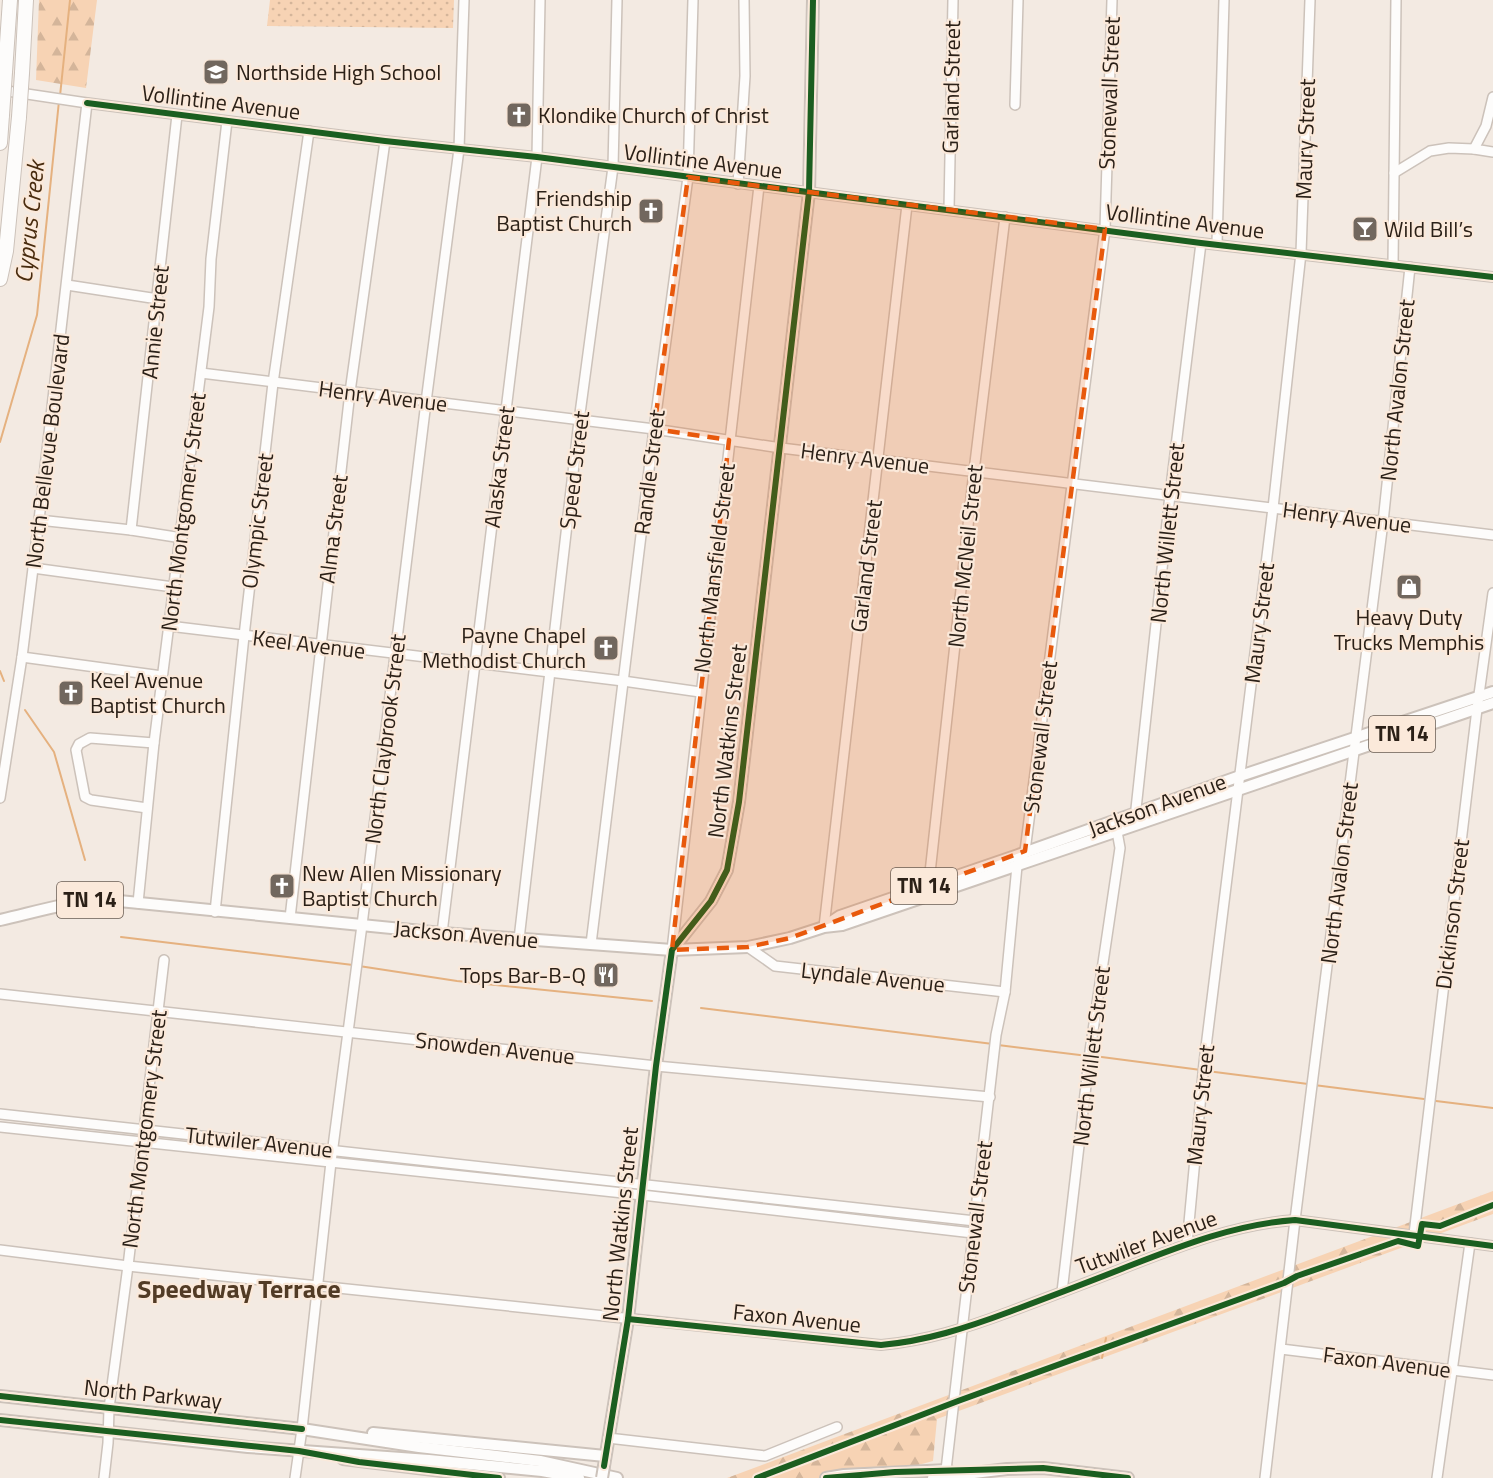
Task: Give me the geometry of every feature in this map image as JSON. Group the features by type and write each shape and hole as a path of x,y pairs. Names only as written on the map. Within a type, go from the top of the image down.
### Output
{"highway":[{"path":"0,143 10,0"},
{"path":"0,279 10,221 26,0"}],"main road":[{"name":"North Watkins Street","path":"602,1478 628,1319 656,1066 672,950 711,901 727,870 739,802 809,192 813,0"},
{"name":"Jackson Avenue","path":"0,920 91,900 442,933 672,950 748,947 790,938 824,927 842,925 1025,851 1115,826 1134,825 1238,792 1478,703 1493,692"},
{"name":"Jackson Avenue","path":"928,890 1017,866 1115,826 1136,812 1240,776 1356,738 1478,703 1493,703"},
{"name":"North Parkway","path":"0,1396 302,1429 419,1447 540,1461 617,1478"},
{"name":"North Parkway","path":"0,1420 299,1451 542,1471 579,1478"},
{"path":"302,1429 406,1436 605,1461"},
{"path":"299,1451 366,1463 500,1478"},
{"path":"826,1478 946,1470 1057,1468 1128,1478"},
{"path":"933,1478 1007,1469"}],"street":[{"name":"North Claybrook Street","path":"295,1478 332,1150 459,148 464,0"},
{"name":"Alaska Street","path":"442,933 537,157 540,0"},
{"name":"Speed Street","path":"519,939 579,421 613,167 617,0"},
{"name":"Randle Street","path":"591,944 654,429 688,177 693,0"},
{"path":"738,184 745,76 744,0"},
{"name":"Garland Street","path":"949,209 953,0"},
{"path":"1015,105 1018,0"},
{"name":"Stonewall Street","path":"946,1470 996,1035 1005,992 1017,866 1025,851 1105,229 1112,0"},
{"path":"1217,243 1224,0"},
{"name":"Maury Street","path":"1187,1244 1203,1068 1273,508 1301,253 1310,0"},
{"name":"North Avalon Street","path":"1393,265 1396,0"},
{"name":"Vollintine Avenue","path":"0,90 177,115 537,157 1201,243 1217,243 1493,277"},
{"path":"1474,149 1486,126 1493,97"},
{"name":"North Bellevue Boulevard","path":"0,798 4,735 22,657 87,103"},
{"name":"Annie Street","path":"132,530 177,115"},
{"name":"North Montgomery Street","path":"138,903 154,743 173,587 182,538 209,308 210,259 227,121"},
{"name":"Olympic Street","path":"215,912 273,383 309,131"},
{"name":"Alma Street","path":"290,918 350,392 385,141"},
{"path":"1394,173 1430,151 1449,148 1493,152"},
{"name":"North Mansfield Street","path":"672,950 759,186"},
{"name":"Garland Street","path":"824,927 907,206"},
{"name":"North McNeil Street","path":"928,890 974,471 1005,217"},
{"name":"North Willett Street","path":"1134,825 1170,495 1201,243"},
{"name":"North Avalon Street","path":"1265,1478 1295,1220 1383,522 1410,267"},
{"path":"67,285 158,299"},
{"name":"Henry Avenue","path":"201,373 654,429 781,448 1493,535"},
{"path":"39,520 182,538"},
{"path":"33,568 173,587"},
{"name":"Dickinson Street","path":"1413,1234 1493,594"},
{"name":"Keel Avenue","path":"169,626 700,692"},
{"path":"22,657 162,676"},
{"path":"147,808 85,797 76,750 80,744 90,738 154,743"},
{"name":"North Willett Street","path":"1062,1292 1090,1055 1120,848 1115,826"},
{"name":"Lyndale Avenue","path":"748,947 775,966 1005,992"},
{"name":"North Montgomery Street","path":"104,1478 109,1408 164,960"},
{"name":"Snowden Avenue","path":"0,994 656,1066 990,1097"},
{"name":"Tutwiler Avenue","path":"0,1114 482,1166 832,1217 973,1233"},
{"name":"Tutwiler Avenue","path":"0,1127 481,1178 819,1203 975,1221"},
{"path":"481,1178 482,1166"},
{"path":"818,1215 819,1203"},
{"path":"832,1217 833,1205"},
{"name":"Tutwiler Avenue","path":"961,1330 1187,1244 1244,1227 1295,1220 1493,1246"},
{"path":"1437,1478 1470,1243"},
{"name":"Faxon Avenue","path":"0,1250 128,1266 881,1345 912,1342 961,1330"},
{"name":"Faxon Avenue","path":"1281,1349 1493,1376"},
{"path":"608,1438 765,1456 837,1427"}],"highlighted area":[{"path":"688,177 1105,229 1025,851 790,938 748,947 672,950 729,440 654,429"}],"green space":[{"path":"39,0 97,0 86,88 36,80"},
{"path":"270,0 454,0 453,28 267,26"},
{"path":"1493,1191 1493,1214 937,1419 933,1461 870,1478 727,1478"}],"waterway":[{"name":"Cyprus Creek","path":"60,96 70,0"},
{"name":"Cyprus Creek","path":"0,442 37,315 59,101"},
{"name":"Cyprus Creek","path":"0,671 4,681"},
{"path":"25,710 54,752 85,860"},
{"path":"121,937 353,965"},
{"path":"359,966 457,981 652,1001"},
{"path":"701,1008 993,1044"},
{"path":"998,1045 1088,1056"},
{"path":"1094,1056 1201,1070"},
{"path":"1207,1071 1308,1084"},
{"path":"1314,1085 1424,1099"},
{"path":"1436,1101 1493,1108"},
{"path":"1102,1358 1106,1338"}],"cycle path":[{"path":"604,1466 628,1319 656,1066 672,950 711,901 727,870 739,802 809,192 813,0"},
{"path":"87,103 385,141 537,157 1201,243 1493,277"},
{"path":"757,1478 958,1401 1284,1283 1297,1276 1398,1241 1418,1246 1422,1224 1440,1226 1493,1205"},
{"path":"628,1319 881,1345 930,1337 961,1328 1190,1243 1273,1222 1295,1220 1493,1246"},
{"path":"0,1396 302,1429"},
{"path":"0,1420 299,1451 359,1462 499,1478"},
{"path":"826,1478 895,1472 1043,1468 1128,1478"}],"place":[{"name":"Northside High School","path":"216,72"},
{"name":"Klondike Church of Christ","path":"519,115"},
{"name":"Friendship Baptist Church","path":"651,211"},
{"name":"Wild Bill’s","path":"1365,229"},
{"name":"Heavy Duty Trucks Memphis","path":"1409,587"},
{"name":"Payne Chapel Methodist Church","path":"606,648"},
{"name":"Keel Avenue Baptist Church","path":"71,693"},
{"name":"New Allen Missionary Baptist Church","path":"282,886"},
{"name":"Tops Bar-B-Q","path":"606,975"}],"district":[{"name":"Speedway Terrace","path":"239,1289"}]}
